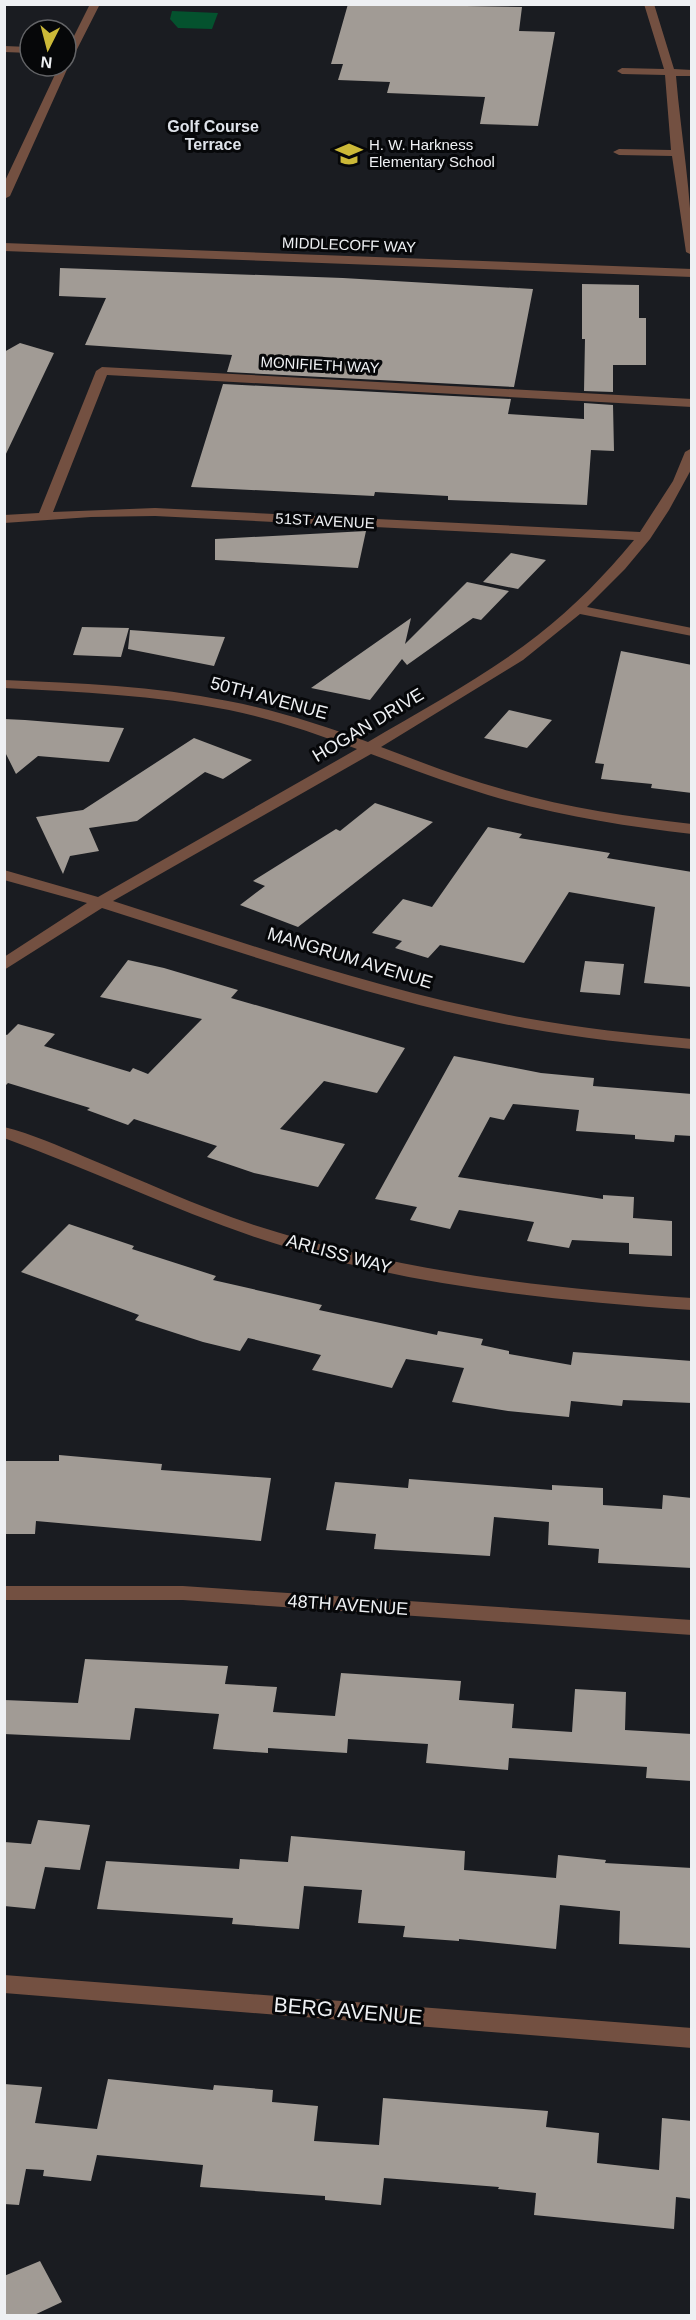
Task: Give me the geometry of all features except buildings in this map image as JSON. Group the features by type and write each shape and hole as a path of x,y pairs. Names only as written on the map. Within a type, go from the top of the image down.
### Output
{"street":[{"path":"78,35 95,4"},
{"path":"649,4 670,72 677,153 692,252"},
{"path":"622,71 692,73"},
{"path":"4,196 59,78"},
{"path":"619,152 677,153"},
{"name":"MIDDLECOFF WAY","path":"4,247 692,273"},
{"name":"MONIFIETH WAY","path":"44,516 102,371 692,403"},
{"name":"HOGAN DRIVE","path":"4,965 100,902 370,748 519,656 576,609 612,574 645,536 690,461"},
{"name":"51ST AVENUE","path":"4,519 155,512 645,536"},
{"path":"576,609 692,632"},
{"name":"50TH AVENUE","path":"4,684 127,691 215,702 296,722 437,773 526,800 601,816 692,829"},
{"name":"MANGRUM AVENUE","path":"4,875 100,902 394,994 489,1017 591,1035 692,1044"},
{"name":"ARLISS WAY","path":"4,1132 46,1147 172,1202 246,1229 326,1252 410,1272 497,1287 587,1298 692,1304"},
{"name":"48TH AVENUE","path":"4,1593 183,1593 692,1628"},
{"name":"BERG AVENUE","path":"4,1984 692,2038"}],"green space":[{"path":"172,11 218,13 212,29 178,28 170,19"}],"place":[{"name":"H. W. Harkness Elementary School","path":"349,154"}],"district":[{"name":"Golf Course Terrace","path":"213,135"}]}
